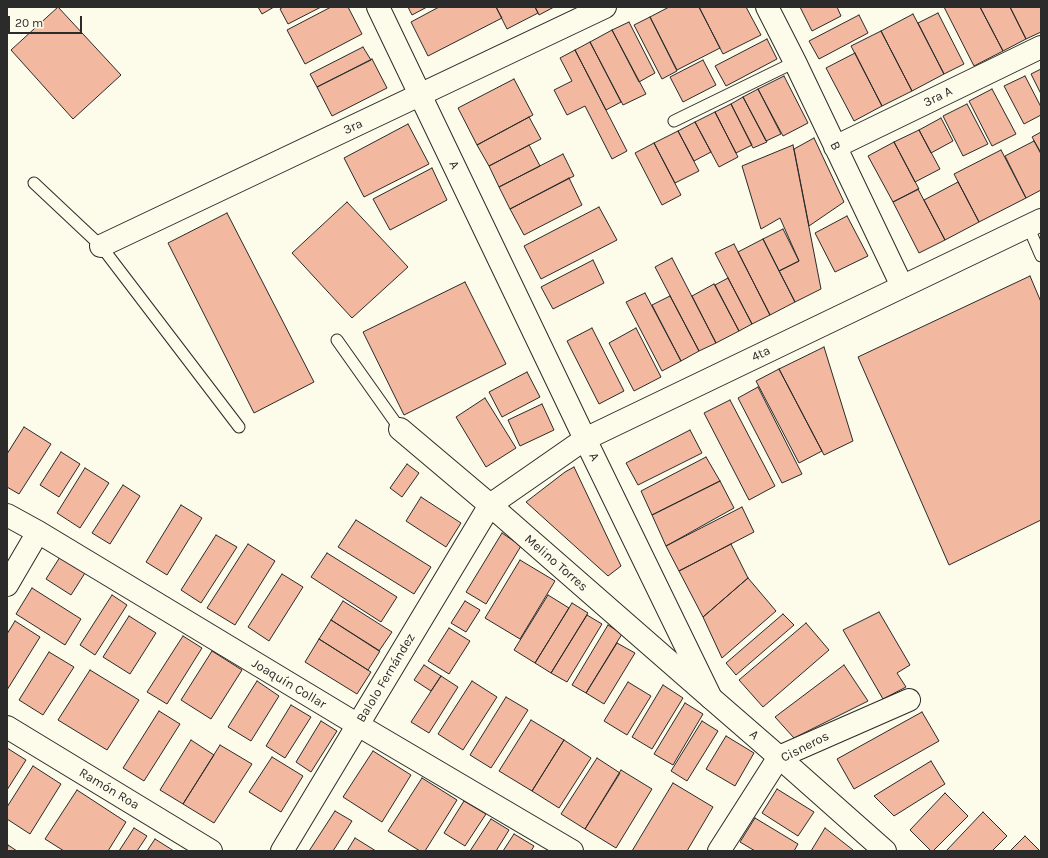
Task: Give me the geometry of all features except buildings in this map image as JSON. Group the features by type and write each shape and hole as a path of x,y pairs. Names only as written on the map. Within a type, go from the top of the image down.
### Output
{"street":[{"name":"A","path":"378,7 711,698 885,851"},
{"name":"3ra","path":"101,246 605,7"},
{"name":"B","path":"767,7 795,62 902,286"},
{"name":"3ra A","path":"835,147 1041,47"},
{"name":"4ta","path":"490,505 585,438 1034,223"},
{"name":"Melino Torres","path":"400,429 490,505 711,698"},
{"name":"Balolo Fernández","path":"282,851 490,505"},
{"name":"Joaquín Collar","path":"7,515 38,532 358,725 572,851"},
{"path":"7,585 38,532"},
{"name":"Cisneros","path":"719,851 779,757 909,700"},
{"name":"Ramón Roa","path":"7,727 211,851"}],"lane":[{"path":"674,121 795,62"},
{"path":"34,183 101,246 239,427"},
{"path":"1034,223 1041,256"},
{"path":"337,340 400,429"}]}
